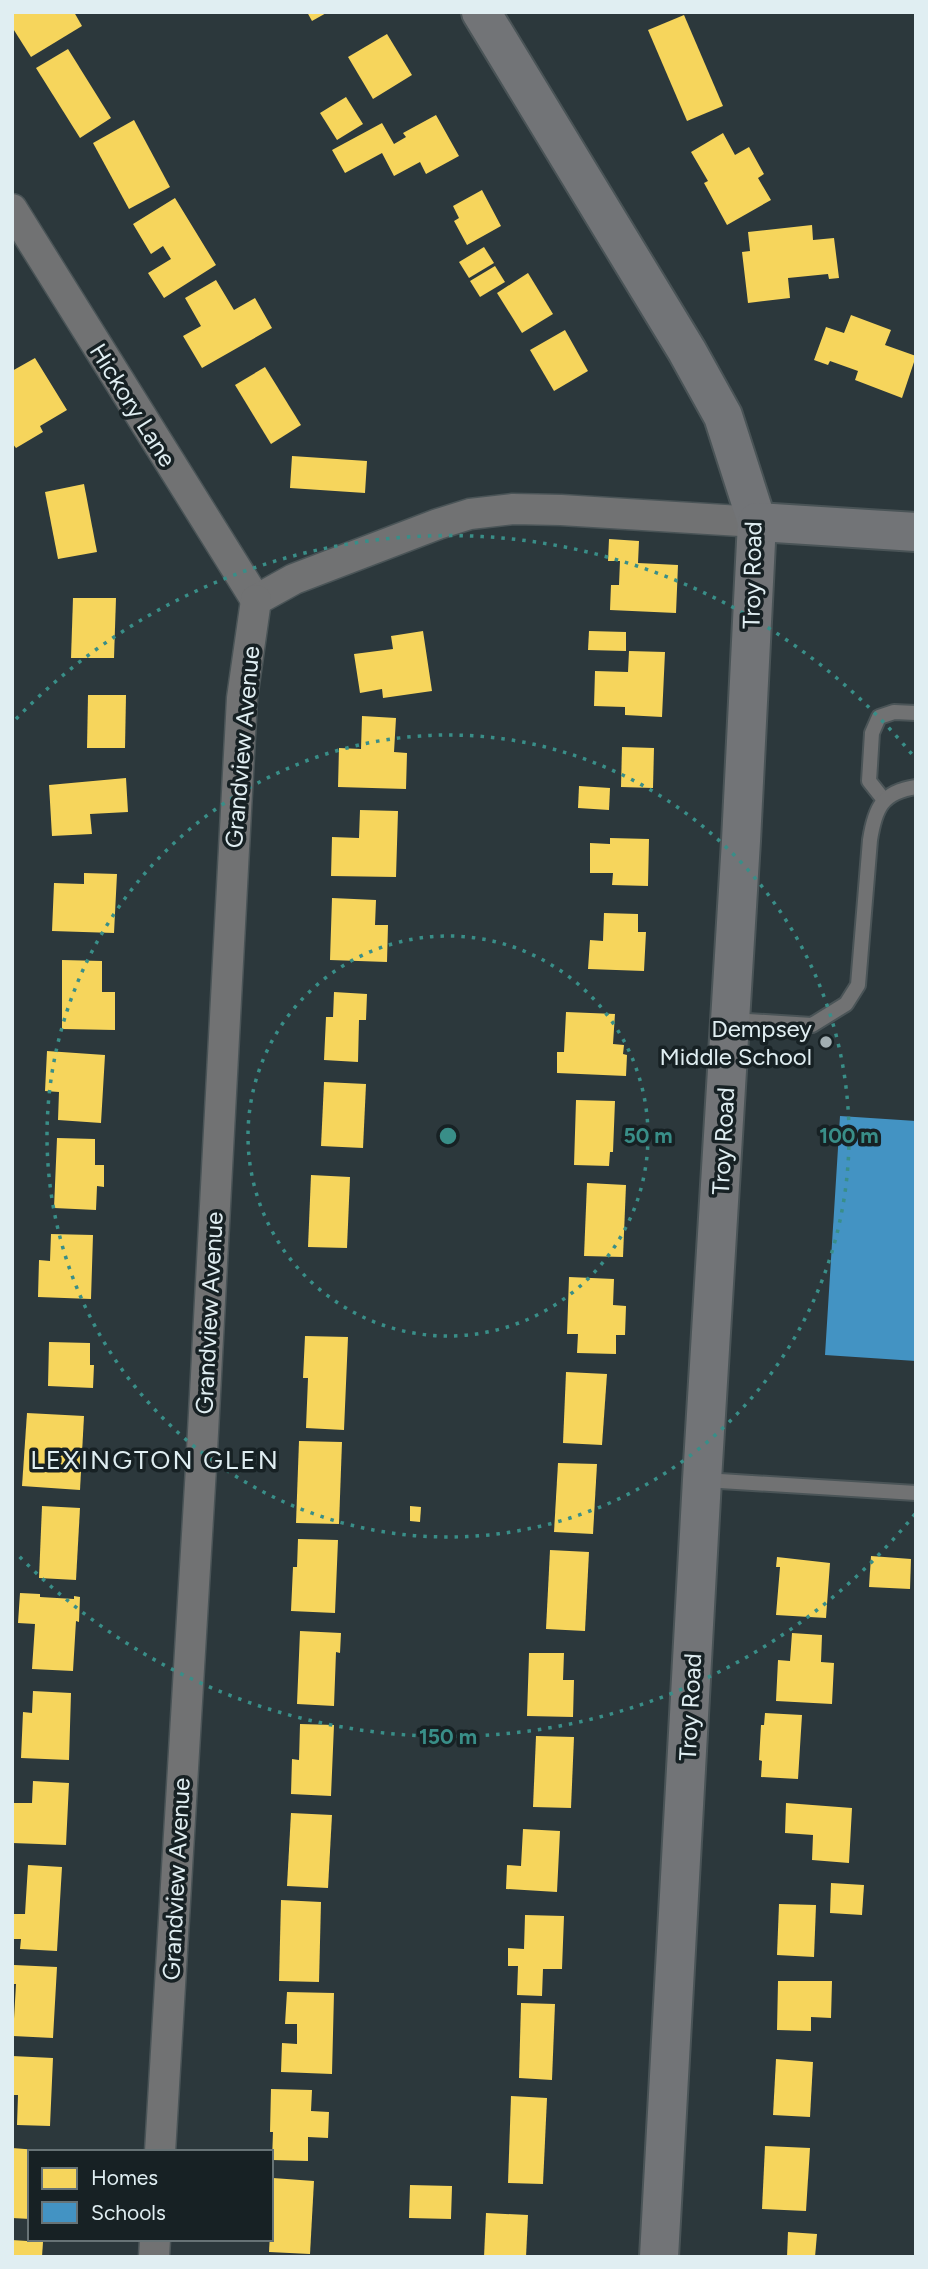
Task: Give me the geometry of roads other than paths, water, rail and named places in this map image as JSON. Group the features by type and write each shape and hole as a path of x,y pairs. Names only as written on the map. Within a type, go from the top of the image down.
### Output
{"street":[{"name":"Troy Road","path":"481,12 680,340 723,416 757,522 659,2257"},
{"name":"Hickory Lane","path":"12,209 256,600"},
{"path":"256,600 294,579 438,524 470,514 513,509 916,532"},
{"name":"Grandview Avenue","path":"160,2150 203,1437 242,698 256,600"}],"lane":[{"path":"884,800 869,781 872,733 879,717 894,712 916,713"},
{"path":"730,1020 812,1025 846,1004 858,985 873,818 884,800 899,790 916,788"},
{"path":"702,1480 916,1493"}],"place":[{"name":"Dempsey Middle School","path":"826,1042"}],"district":[{"name":"LEXINGTON GLEN","path":"155,1460"}]}
